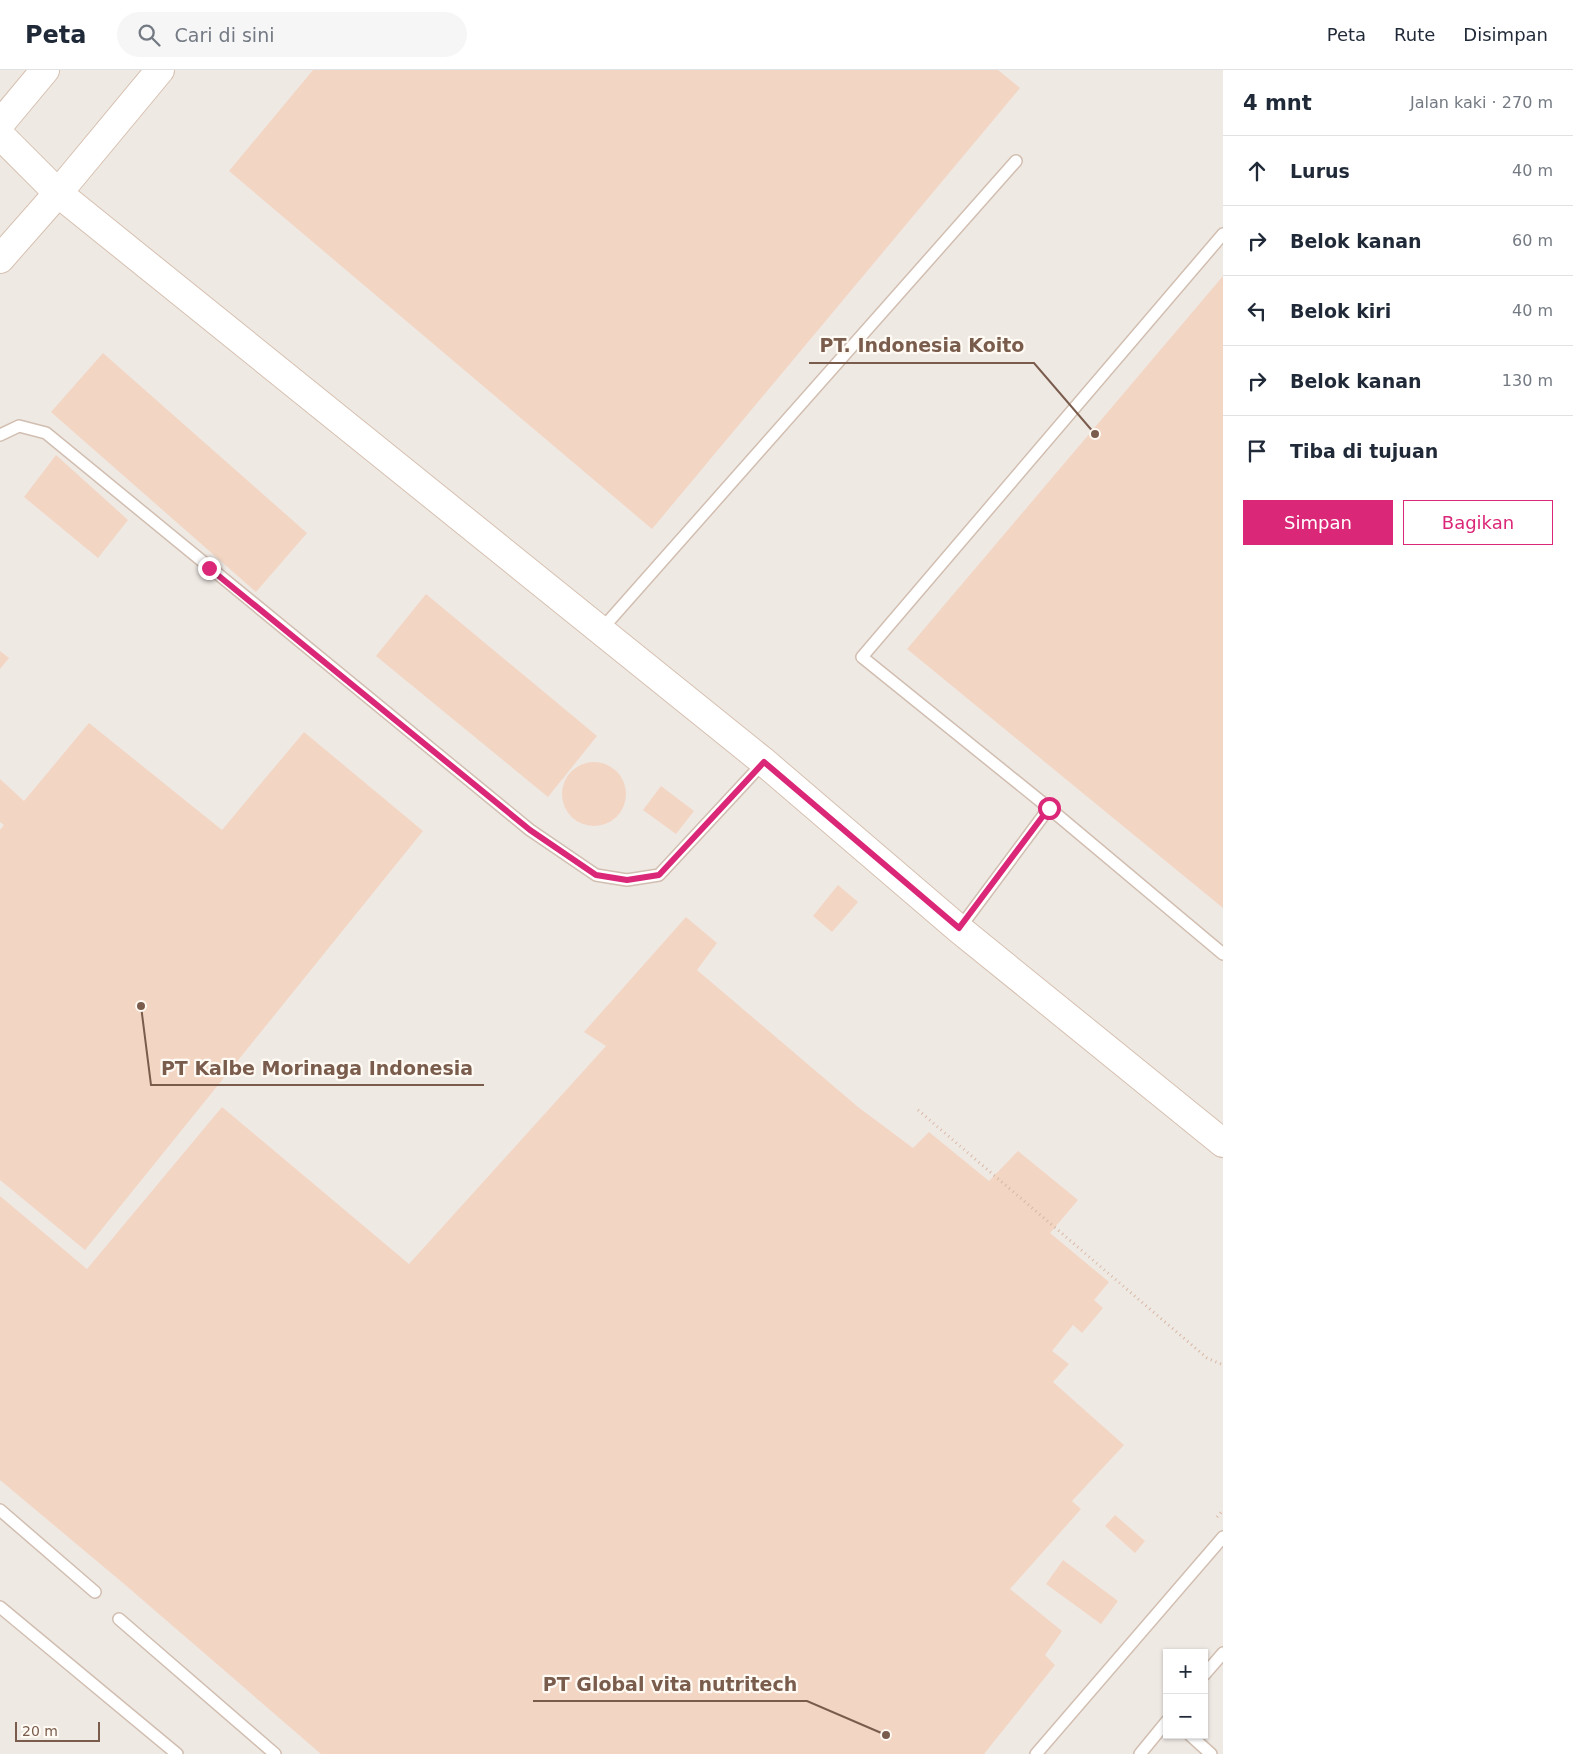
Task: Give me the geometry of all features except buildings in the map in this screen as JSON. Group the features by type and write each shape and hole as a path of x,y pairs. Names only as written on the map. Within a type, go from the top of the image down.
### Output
{"street":[{"path":"0,124 45,70"},
{"path":"0,259 58,193 160,70"},
{"path":"0,134 58,193 764,762 959,928 1223,1142"}],"lane":[{"path":"601,630 1016,161"},
{"path":"1223,234 862,657 1049,808 1223,954"},
{"path":"0,435 19,426 46,433 530,830 596,875 627,880 659,875 764,762"},
{"path":"959,928 1049,808"},
{"path":"0,1510 95,1592"},
{"path":"1036,1754 1223,1537"},
{"path":"0,1607 177,1754"},
{"path":"119,1619 275,1754"},
{"path":"1208,1670 1223,1653"},
{"path":"1140,1754 1163,1726"},
{"path":"1195,1739 1212,1754"}],"path":[{"path":"918,1110 1207,1358 1223,1365"}],"shaded area":[{"path":"0,70 1223,70 1223,1754 0,1754"}],"place":[{"name":"PT. Indonesia Koito","path":"1095,434"},
{"name":"PT Kalbe Morinaga Indonesia","path":"141,1006"},
{"name":"PT Global vita nutritech","path":"886,1735"}],"route":[{"path":"209,568 530,830 596,875 627,880 659,875 764,762 959,928 1049,808"}]}
